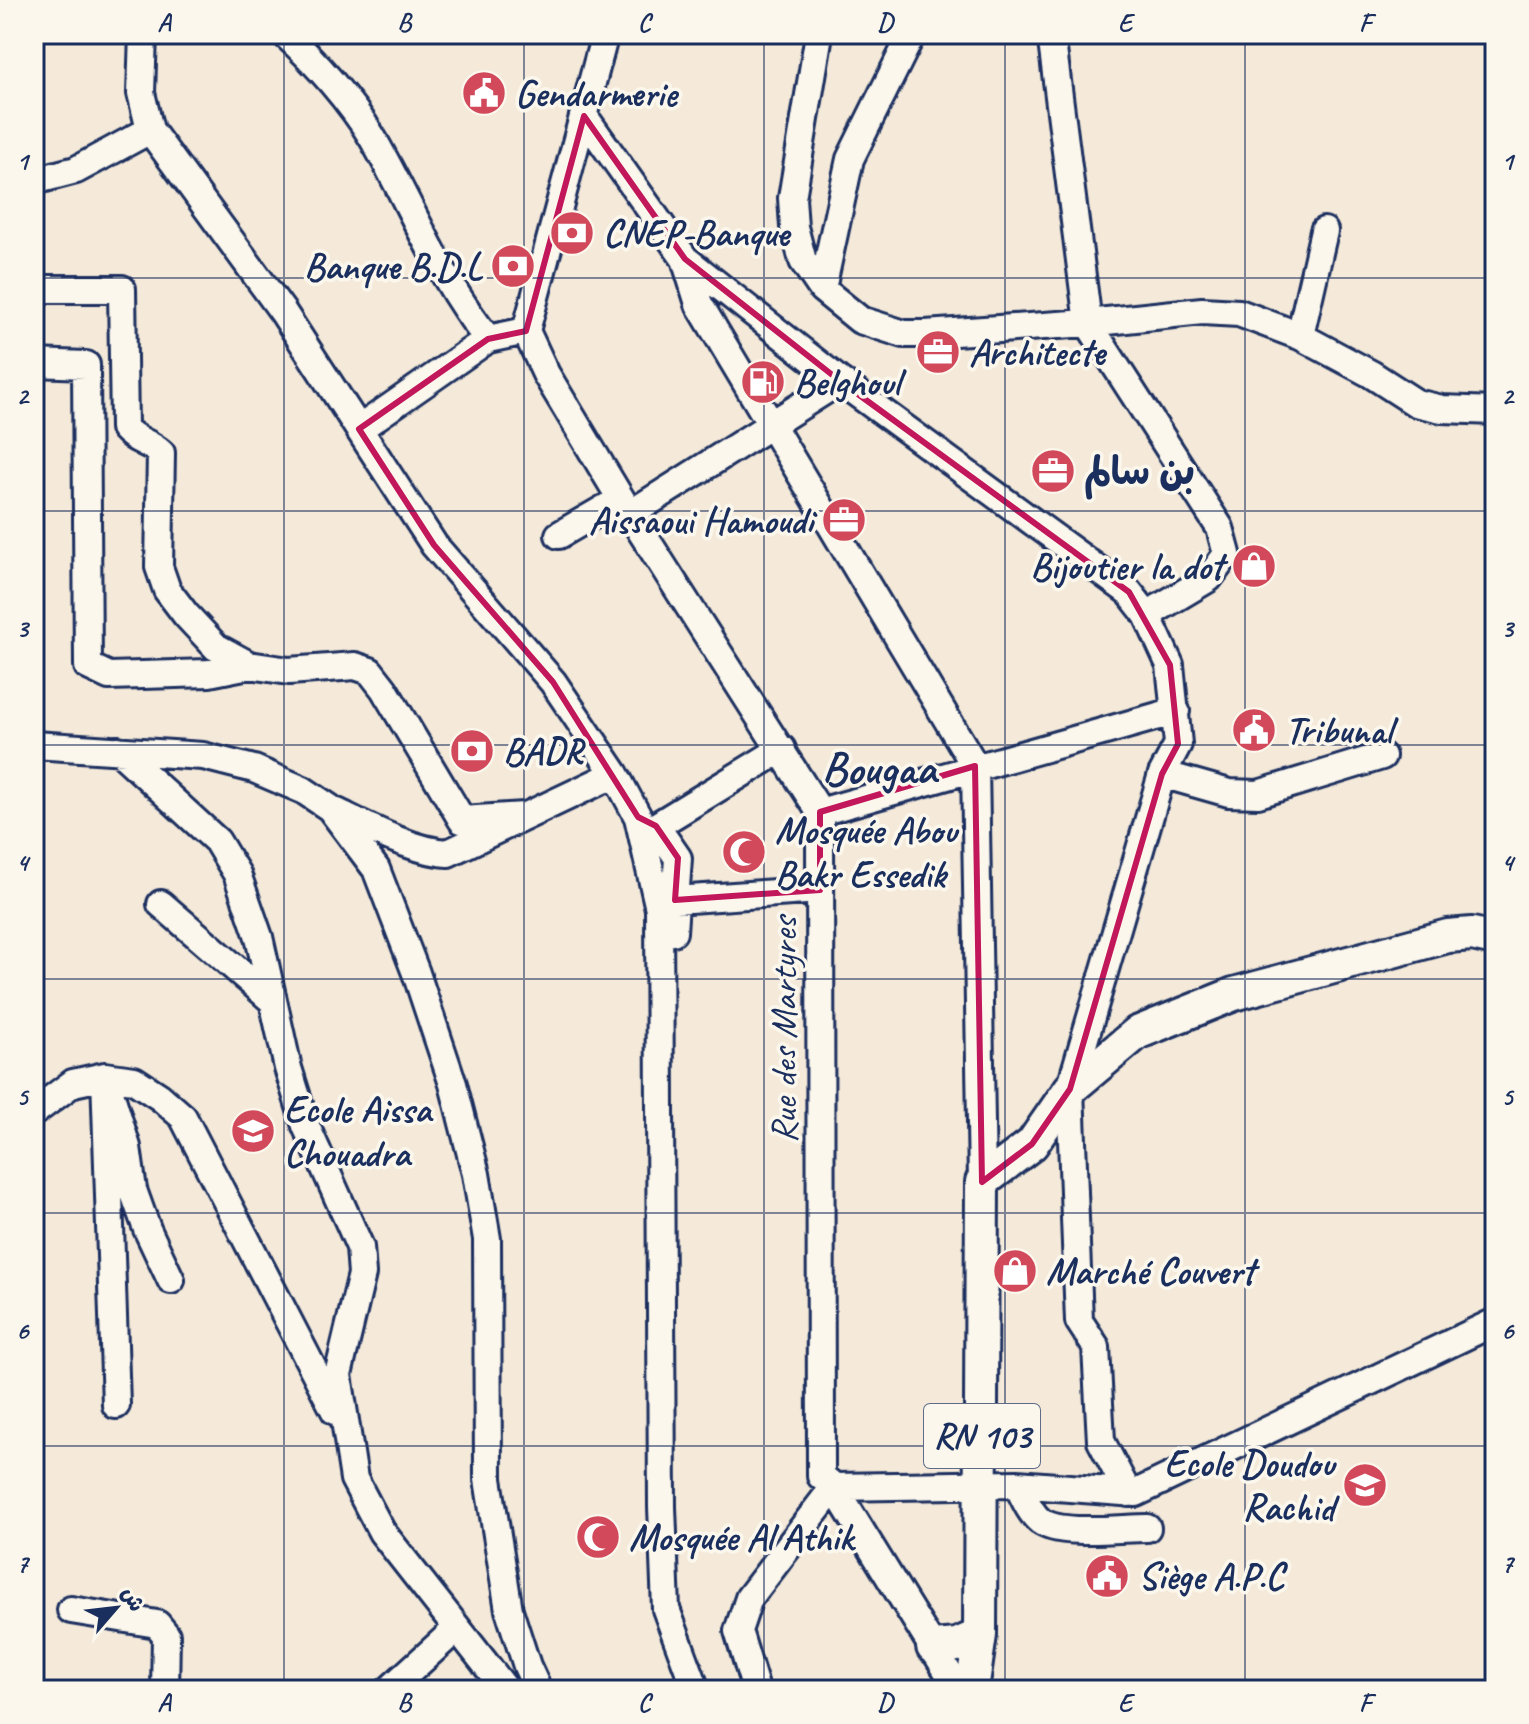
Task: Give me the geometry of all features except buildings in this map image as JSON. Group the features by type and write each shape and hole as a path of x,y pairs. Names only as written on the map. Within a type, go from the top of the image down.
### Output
{"main road":[{"path":"982,1182 1032,1144 1070,1089 1137,1033 1234,994 1448,936 1472,934 1495,939"},
{"name":"RN 103","path":"972,1690 980,1635 982,1182"},
{"path":"933,1647 957,1645 980,1635"}],"street":[{"path":"143,34 141,93 150,130 283,312 434,545 553,682 647,822 678,858 672,943 659,978"},
{"path":"285,34 311,58 370,134 464,310 488,339"},
{"path":"605,34 526,331 546,374 626,506 820,812 1176,711"},
{"path":"819,34 792,198 794,227 803,261 822,289 860,320 904,334 1088,323 1202,311 1239,313 1300,336 1371,374 1416,403 1442,409 1495,411"},
{"path":"822,289 850,159 912,34"},
{"path":"1051,34 1088,323 1220,528 1227,554 1209,578 1147,615"},
{"path":"584,116 685,259 840,381 1129,592 1147,615 1170,665 1178,744 1162,774 1070,1089 1079,1321 1096,1347 1101,1441 1128,1493"},
{"path":"34,181 76,170 150,130"},
{"path":"1300,336 1324,231"},
{"path":"685,259 699,304 975,766 982,1182"},
{"path":"34,289 122,289 124,428 133,438 151,444 161,453 159,567 167,590 186,615 216,647 249,665"},
{"path":"359,429 488,339 526,331"},
{"path":"34,363 86,365 88,666 109,676 209,673 249,665 289,671 355,666 370,671 384,689 462,820 525,816"},
{"path":"559,535 626,506 771,426 840,381"},
{"path":"34,745 203,756 223,760 295,786 376,831 437,853 448,853 615,774"},
{"path":"647,822 782,749"},
{"path":"118,750 217,841 237,874 259,937 288,1068 306,1126 360,1247 362,1274 338,1375 354,1479 382,1532 506,1690"},
{"path":"1162,774 1229,793 1258,794 1382,756"},
{"path":"330,808 376,869 426,1001 453,1084 476,1174 487,1239 488,1479 509,1610 538,1690"},
{"name":"Rue des Martyres","path":"820,812 828,1482"},
{"path":"647,822 659,909 662,1507 666,1609 696,1690"},
{"path":"675,900 820,890"},
{"path":"161,904 273,1001"},
{"path":"34,1112 73,1083 105,1076 134,1080 183,1117 344,1429"},
{"path":"105,1076 127,1147 133,1190 171,1280"},
{"path":"105,1076 116,1405"},
{"path":"828,1482 1017,1484 1136,1493 1495,1322"},
{"path":"828,1482 959,1690"},
{"path":"756,1690 738,1631 749,1598 828,1482"},
{"path":"1017,1484 1032,1514 1044,1524 1060,1529 1147,1528"},
{"path":"71,1610 157,1624 166,1635 165,1690"},
{"path":"389,1690 456,1629"}],"highlighted area":[{"path":"584,116 685,259 840,381 1129,592 1170,665 1178,744 1162,774 1070,1089 1032,1144 982,1182 975,766 820,812 820,890 675,900 678,858 656,826 638,817 553,682 434,545 359,429 488,339 526,331"}],"place":[{"name":"Gendarmerie","path":"484,93"},
{"name":"CNEP-Banque","path":"572,233"},
{"name":"Banque B.D.L","path":"513,266"},
{"name":"Architecte","path":"938,352"},
{"name":"Belghoul","path":"763,382"},
{"name":"بن سالم","path":"1053,471"},
{"name":"Aissaoui Hamoudi","path":"844,520"},
{"name":"Bijoutier la dot","path":"1254,566"},
{"name":"Tribunal","path":"1254,730"},
{"name":"BADR","path":"472,751"},
{"name":"Mosquée Abou Bakr Essedik","path":"744,852"},
{"name":"Ecole Aissa Chouadra","path":"253,1131"},
{"name":"Marché Couvert","path":"1015,1271"},
{"name":"Ecole Doudou Rachid","path":"1365,1485"},
{"name":"Mosquée Al Athik","path":"598,1537"},
{"name":"Siège A.P.C","path":"1107,1576"}],"district":[{"name":"Bougaa","path":"879,769"}]}
